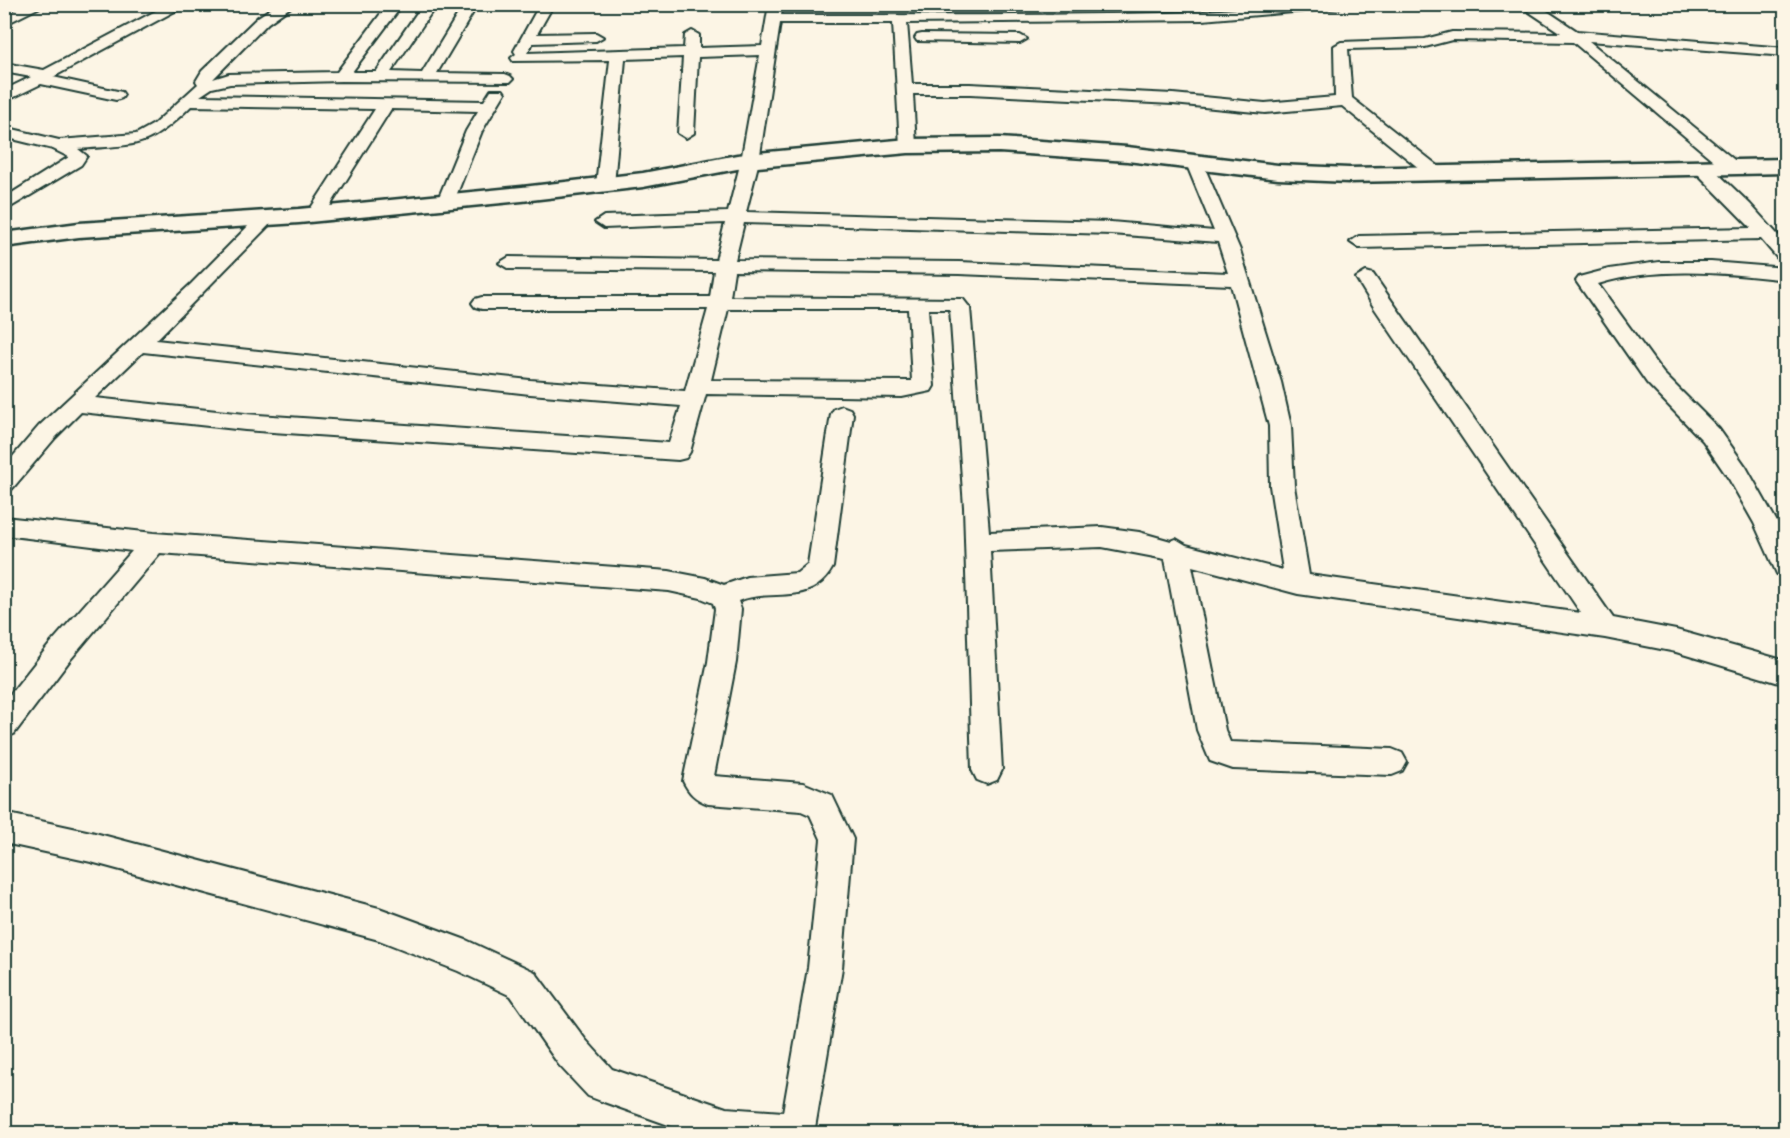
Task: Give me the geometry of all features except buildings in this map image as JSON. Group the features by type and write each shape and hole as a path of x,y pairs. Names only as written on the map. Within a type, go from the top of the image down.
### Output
{"street":[{"path":"4,21 39,4"},
{"path":"4,97 181,4"},
{"path":"207,84 204,81 207,74 263,20 288,4"},
{"path":"341,76 396,4"},
{"path":"381,76 430,4"},
{"path":"427,76 471,4"},
{"path":"446,202 465,151 547,4"},
{"path":"869,20 872,4"},
{"path":"518,58 691,52 770,28 869,20 1202,16 1338,4"},
{"path":"1492,4 1547,4"},
{"path":"1527,5 1573,34 1732,167"},
{"path":"900,20 908,146"},
{"path":"77,404 245,422 678,452 709,349 719,304 735,217 750,160 770,28"},
{"path":"1573,34 1785,52"},
{"path":"1345,101 1339,49 1344,45 1425,43 1452,36 1574,38 1573,34"},
{"path":"686,133 692,35"},
{"path":"527,39 610,37"},
{"path":"901,37 1020,39"},
{"path":"605,184 618,54"},
{"path":"4,67 116,95"},
{"path":"58,146 140,139 160,127 207,84 244,78 427,76 505,79"},
{"path":"904,89 969,89 1173,99 1265,108 1345,101 1436,173"},
{"path":"187,101 489,106"},
{"path":"316,214 386,105"},
{"path":"4,145 13,134 58,146 79,156 75,161 4,206"},
{"path":"4,240 80,230 266,218 446,202 605,184 750,160 908,146 999,145 1278,172 1349,175 1785,166"},
{"path":"1195,163 1239,279 1280,426 1282,486 1298,584"},
{"path":"1702,168 1766,233 1785,256"},
{"path":"604,222 735,217 1111,228 1224,237"},
{"path":"4,483 47,432 139,345 266,218"},
{"path":"1359,242 1766,233"},
{"path":"509,262 959,268 1239,279"},
{"path":"1785,274 1754,270 1673,269 1631,271 1586,281 1655,378 1711,435 1738,473 1766,522 1785,567"},
{"path":"1366,278 1385,309 1605,627"},
{"path":"482,303 956,303 960,308 977,542 987,770"},
{"path":"139,345 530,387 694,393 902,390 922,386 918,303"},
{"path":"723,596 750,587 807,582 815,577 820,567 842,414"},
{"path":"4,526 154,543 669,581 705,588 723,596 729,609 698,781 708,790 803,797 821,805 837,839 825,968 799,1126 777,1132 726,1126 601,1083 572,1052 523,984 466,957 390,928 91,847 4,828"},
{"path":"977,542 1102,537 1176,549 1298,584 1605,627 1676,641 1785,673"},
{"path":"4,725 60,652 154,543"},
{"path":"1176,549 1211,730 1220,752 1233,756 1392,762"}]}
